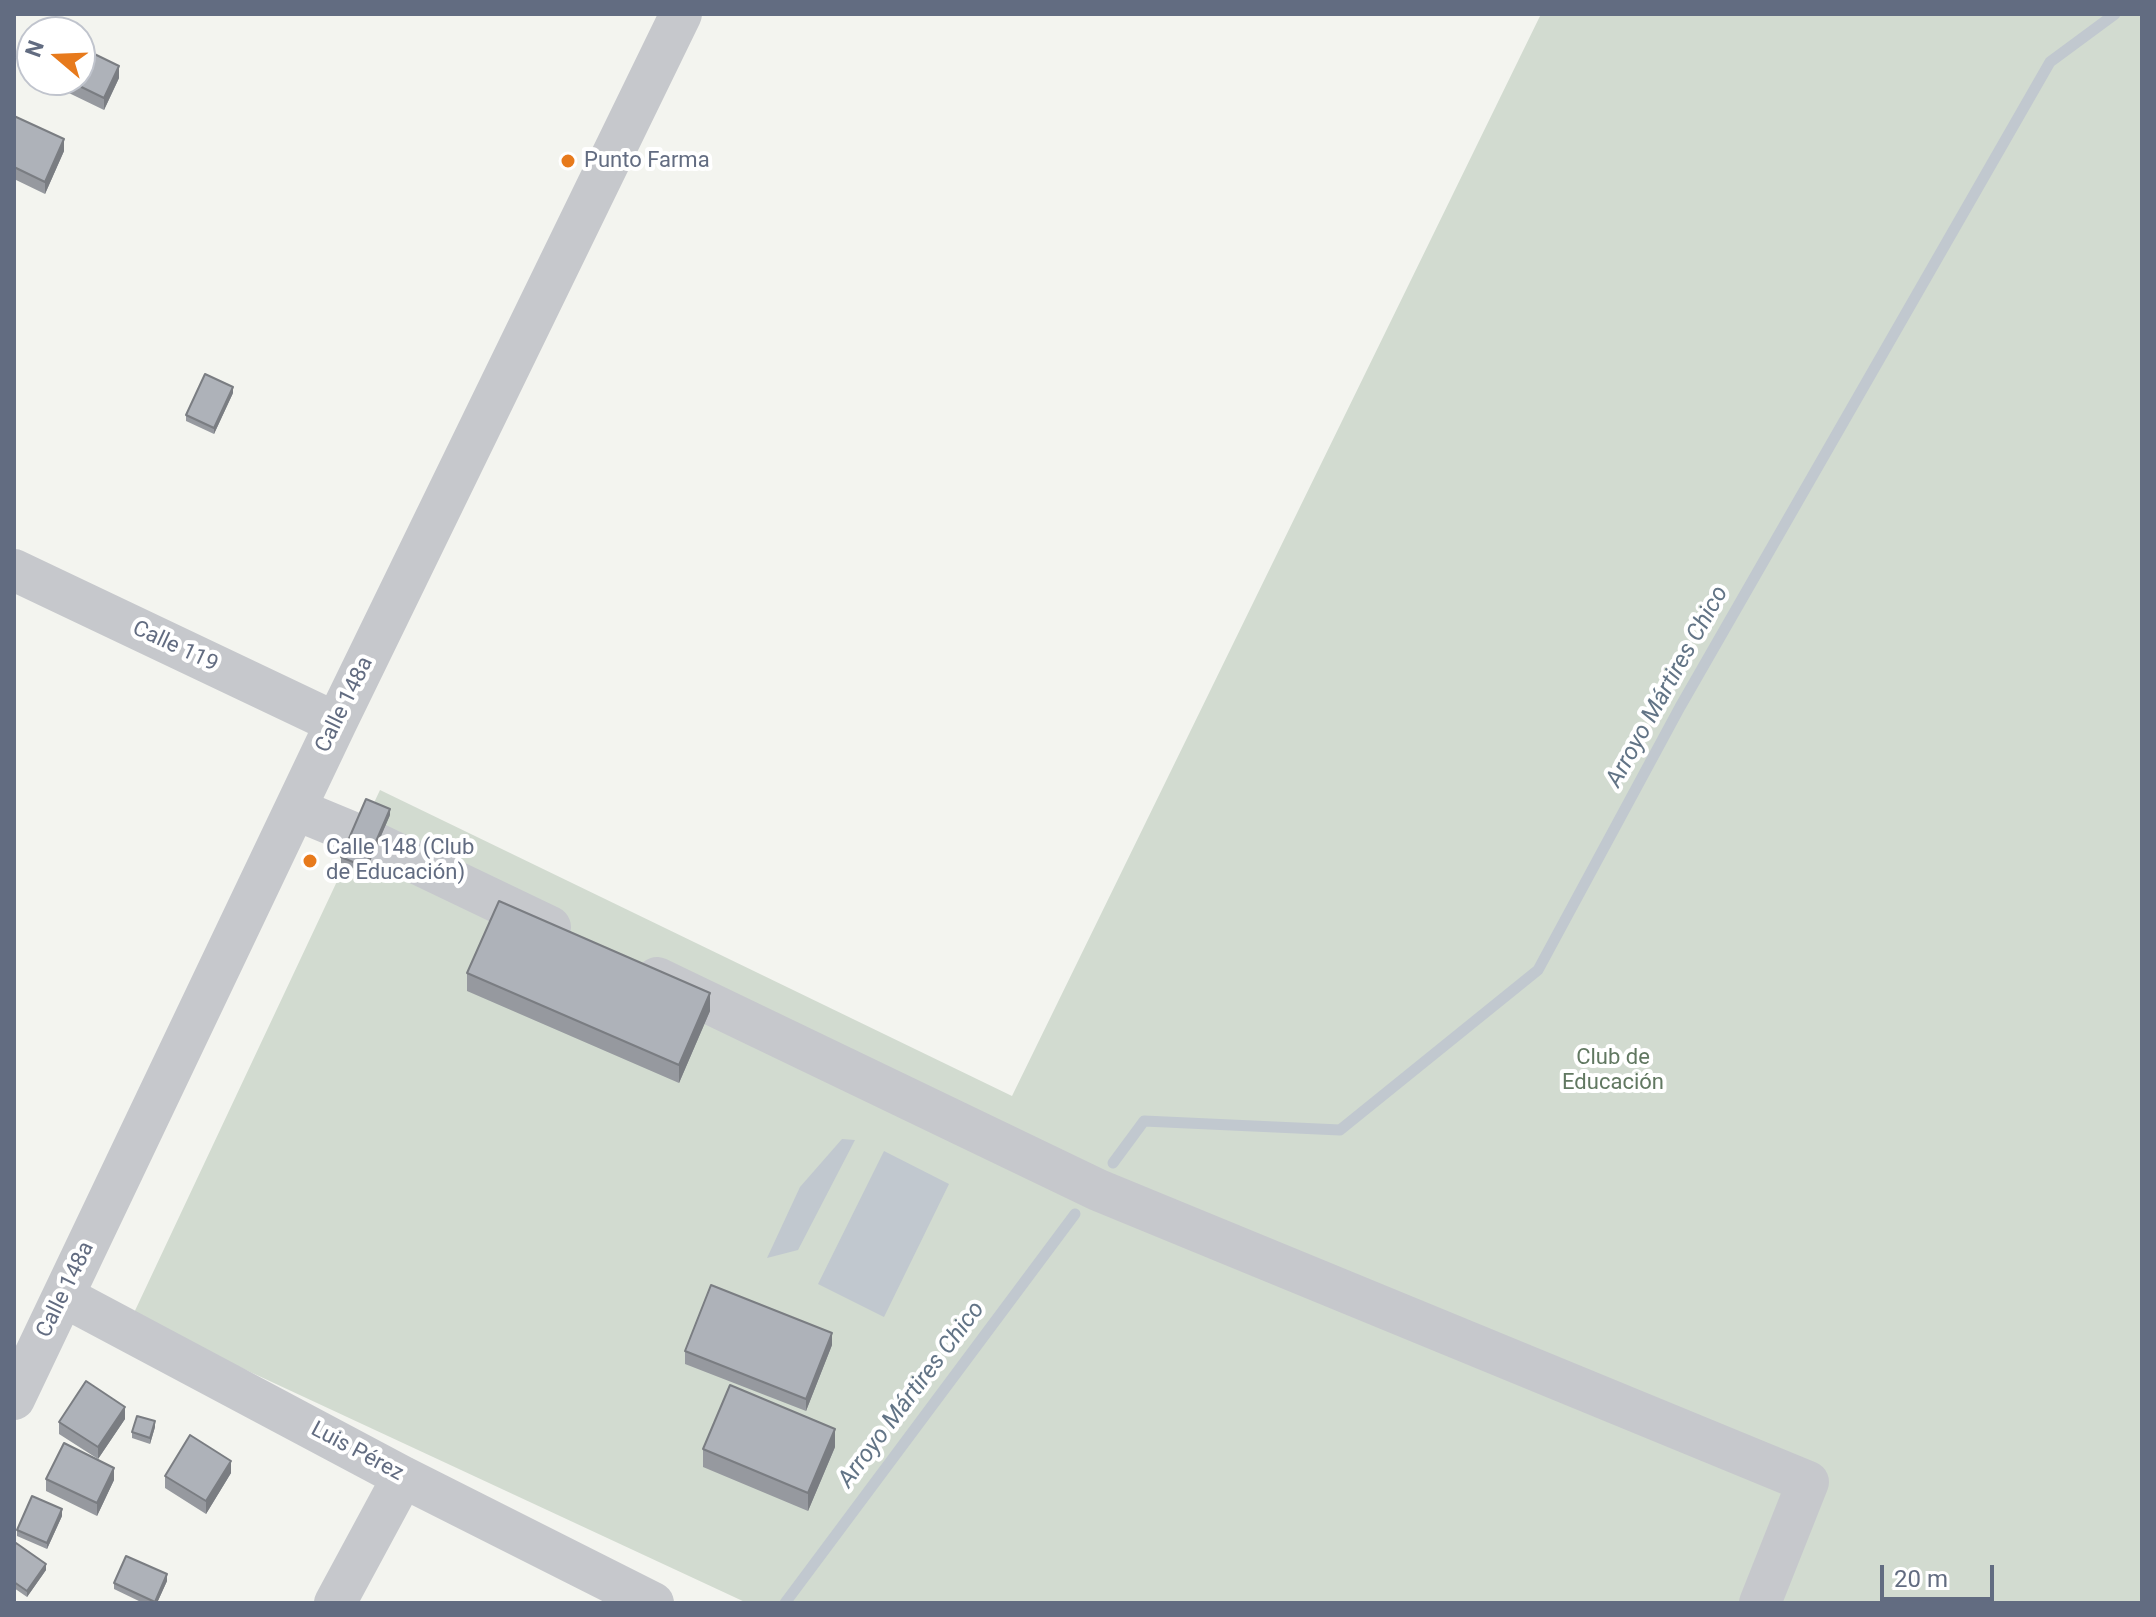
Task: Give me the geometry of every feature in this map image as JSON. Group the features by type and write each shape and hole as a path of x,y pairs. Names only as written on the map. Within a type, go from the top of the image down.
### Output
{"street":[{"name":"Calle 148a","path":"14,1399 336,723 681,14"},
{"name":"Calle 119","path":"14,570 336,723"},
{"path":"295,809 358,835 585,944"},
{"path":"628,965 1098,1190 1808,1482 1760,1603"},
{"name":"Luis Pérez","path":"63,1296 403,1477 653,1603"},
{"path":"335,1603 403,1477"}],"green space":[{"name":"Club de Educación","path":"1541,14 2142,14 2142,1603 747,1603 132,1317 380,790 1012,1096"}],"shaded area":[{"path":"842,1139 855,1140 798,1250 767,1258 800,1187"},
{"path":"884,1151 949,1184 884,1317 818,1284"}],"building":[{"path":"96,55 119,66 104,98 96,94"},
{"path":"14,116 64,139 45,182 14,167"},
{"path":"205,374 233,387 214,428 186,415"},
{"path":"366,799 390,809 365,867 341,857"},
{"path":"499,901 710,993 679,1065 467,973"},
{"path":"711,1285 832,1333 806,1399 685,1351"},
{"path":"86,1381 125,1407 98,1447 59,1422"},
{"path":"730,1385 835,1429 808,1493 703,1449"},
{"path":"137,1416 155,1421 150,1438 132,1432"},
{"path":"190,1435 231,1461 206,1501 165,1476"},
{"path":"64,1443 114,1468 97,1503 46,1479"},
{"path":"32,1496 62,1509 47,1543 17,1530"},
{"path":"16,1543 46,1564 27,1591 14,1582"},
{"path":"126,1556 167,1574 155,1602 114,1583"}],"waterway":[{"name":"Arroyo Mártires Chico","path":"1113,1163 1144,1121 1340,1130 1538,970 1680,707 2050,62 2115,14"},
{"name":"Arroyo Mártires Chico","path":"785,1603 1075,1214"}],"place":[{"name":"Punto Farma","path":"568,161"},
{"name":"Calle 148 (Club de Educación)","path":"310,861"}]}
